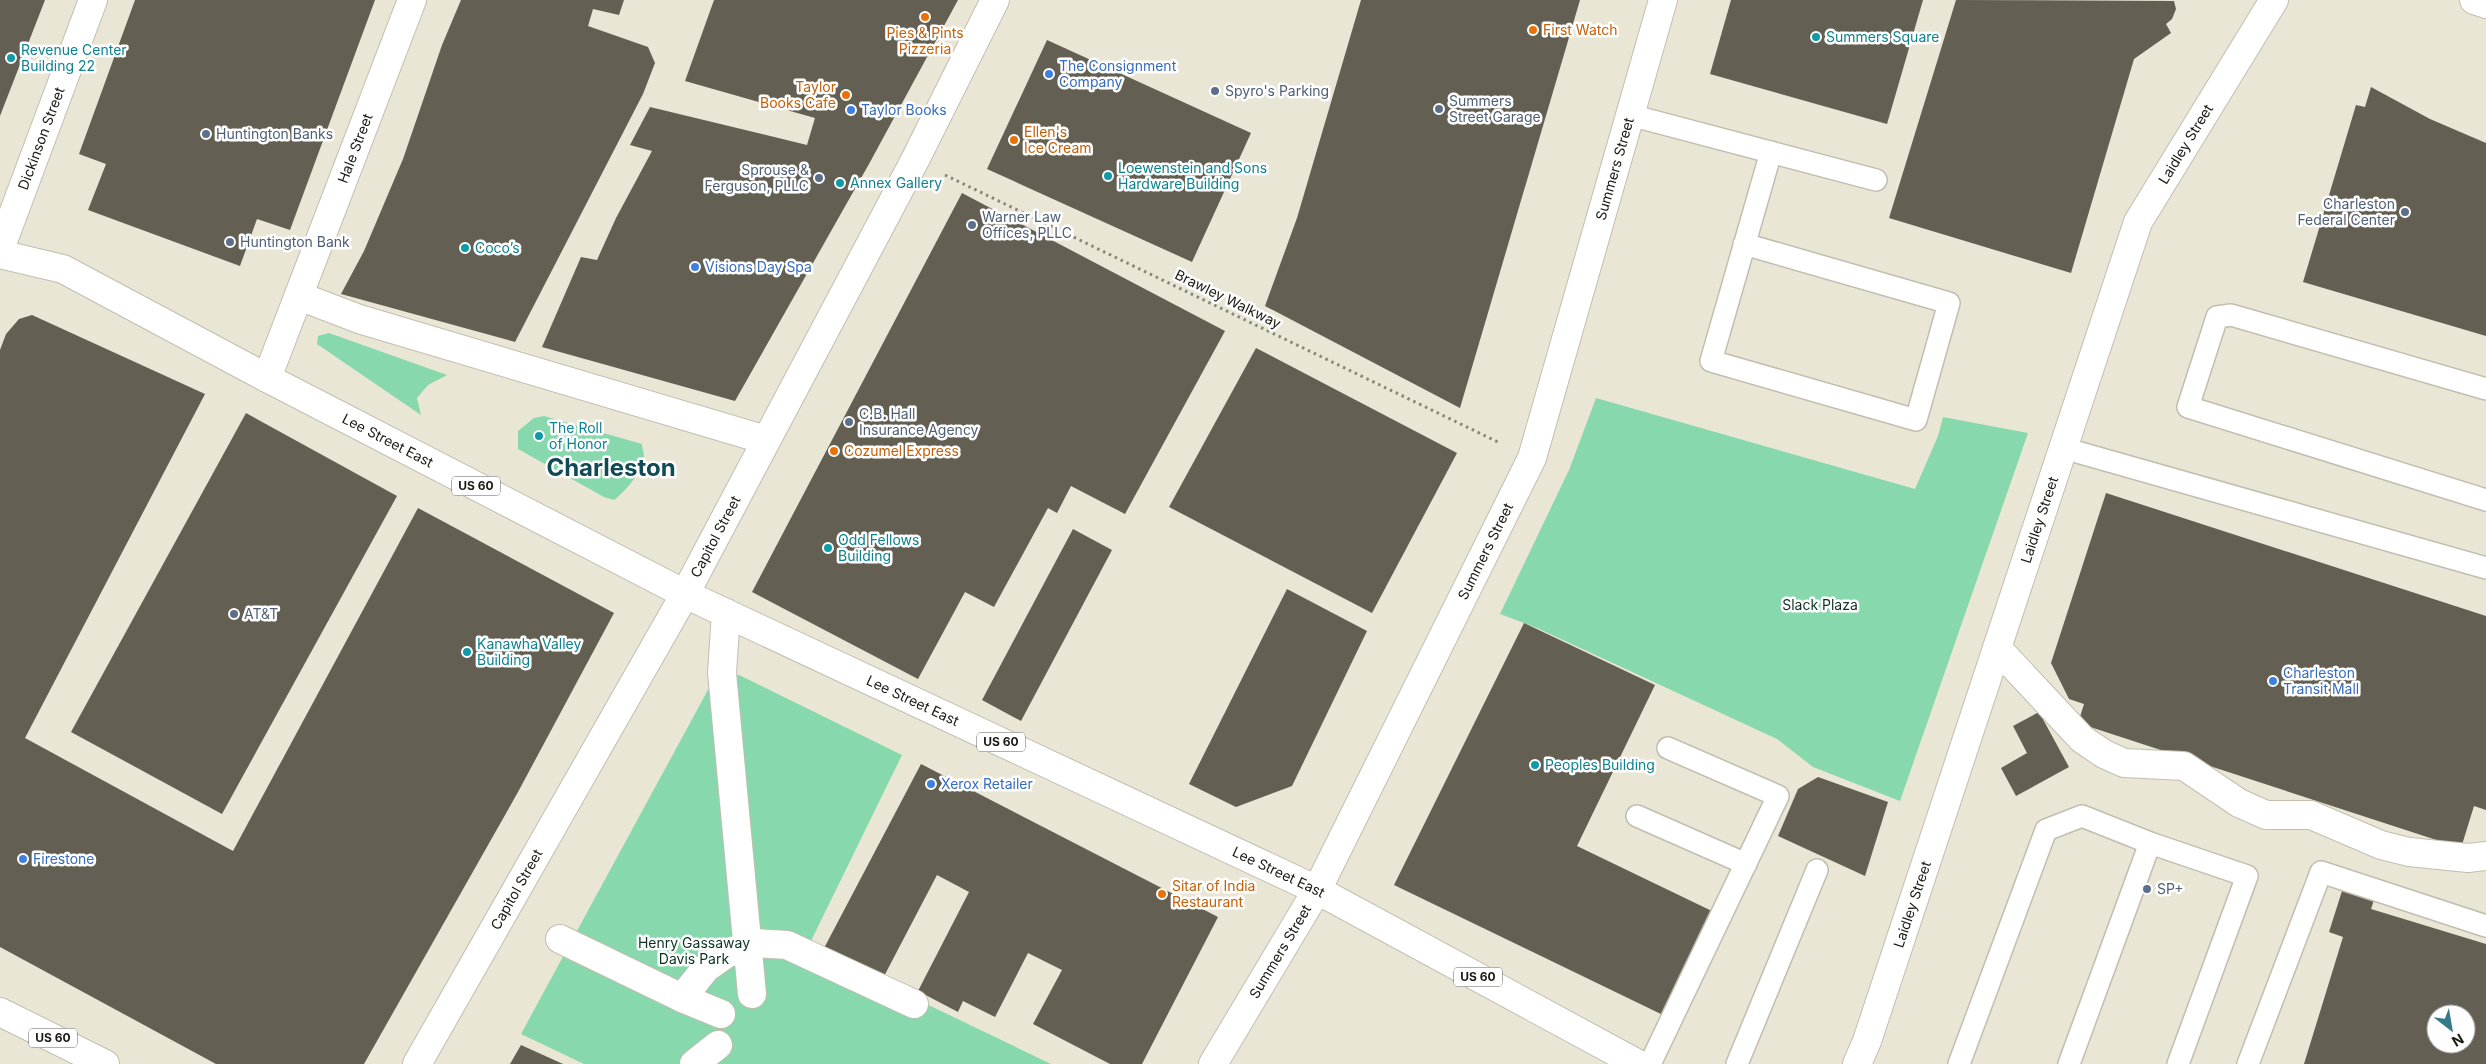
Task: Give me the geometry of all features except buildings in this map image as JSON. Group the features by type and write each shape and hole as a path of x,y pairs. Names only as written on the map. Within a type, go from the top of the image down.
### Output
{"street":[{"name":"Dickinson Street","path":"0,249 93,0"},
{"name":"Hale Street","path":"299,296 412,0"},
{"name":"Capitol Street","path":"418,1064 685,594 915,160 995,0"},
{"name":"Summers Street","path":"1214,1064 1317,890 1532,458 1663,0"},
{"name":"Laidley Street","path":"1857,1064 1867,1041 2138,222 2274,0"},
{"path":"2474,0 2486,4"},
{"name":"Lee Street East","path":"0,254 63,269 267,378 685,594 1317,890 1638,1064"},
{"path":"267,378 299,296 359,319 766,440"},
{"path":"726,613 722,674 752,994"},
{"path":"1997,648 2082,739 2104,754 2124,763 2184,766 2239,803 2266,815 2311,814 2381,845 2409,852 2468,858 2486,856"},
{"path":"560,939 682,998 721,1014"},
{"path":"682,998 706,968 726,954 754,944 787,945 914,1004"},
{"name":"US 60","path":"0,1012 105,1064"},
{"path":"694,1064 718,1045"}],"lane":[{"path":"1630,115 1876,180"},
{"path":"1744,244 1949,303 1916,420 1711,361 1744,244 1771,152"},
{"path":"2486,389 2231,315 2217,317 2188,407 2486,500"},
{"path":"2063,448 2486,568"},
{"path":"1650,1064 1778,796 1668,748"},
{"path":"1637,816 1746,864"},
{"path":"1959,1064 2046,830 2082,816 2150,843 2247,876 2178,1064"},
{"path":"2069,1064 2150,843"},
{"path":"1736,1064 1817,870"},
{"path":"2248,1064 2320,872 2486,926"}],"path":[{"name":"Brawley Walkway","path":"915,160 1532,458"}],"green space":[{"path":"329,333 447,375 428,385 417,398 421,415 317,344 318,336"},
{"name":"Slack Plaza","path":"1596,398 1915,489 1938,436 1943,417 2028,433 1900,801 1813,767 1777,739 1537,628 1500,614 1569,470"},
{"path":"544,416 642,444 643,462 633,481 614,500 604,497 518,449 518,431 534,418"},
{"name":"Henry Gassaway Davis Park","path":"722,673 739,675 902,755 808,947 1051,1064 584,1064 521,1034 709,688"}],"place":[{"name":"Pies & Pints Pizzeria","path":"925,17"},
{"name":"First Watch","path":"1533,30"},
{"name":"Summers Square","path":"1816,37"},
{"name":"Revenue Center Building 22","path":"11,58"},
{"name":"The Consignment Company","path":"1049,74"},
{"name":"Spyro's Parking","path":"1215,91"},
{"name":"Taylor Books Cafe","path":"846,95"},
{"name":"Summers Street Garage","path":"1439,109"},
{"name":"Taylor Books","path":"851,110"},
{"name":"Huntington Banks","path":"206,134"},
{"name":"Ellen's Ice Cream","path":"1014,140"},
{"name":"Loewenstein and Sons Hardware Building","path":"1108,176"},
{"name":"Sprouse & Ferguson, PLLC","path":"819,178"},
{"name":"Annex Gallery","path":"840,183"},
{"name":"Charleston Federal Center","path":"2405,212"},
{"name":"Warner Law Offices, PLLC","path":"972,225"},
{"name":"Huntington Bank","path":"230,242"},
{"name":"Coco’s","path":"465,248"},
{"name":"Visions Day Spa","path":"695,267"},
{"name":"C.B. Hall Insurance Agency","path":"849,422"},
{"name":"The Roll of Honor","path":"539,436"},
{"name":"Cozumel Express","path":"834,451"},
{"name":"Odd Fellows Building","path":"828,548"},
{"name":"AT&T","path":"234,614"},
{"name":"Kanawha Valley Building","path":"467,652"},
{"name":"Charleston Transit Mall","path":"2273,681"},
{"name":"Peoples Building","path":"1535,765"},
{"name":"Xerox Retailer","path":"931,784"},
{"name":"Firestone","path":"23,859"},
{"name":"SP+","path":"2147,889"},
{"name":"Sitar of India Restaurant","path":"1162,894"}],"district":[{"name":"Charleston","path":"611,468"}]}
